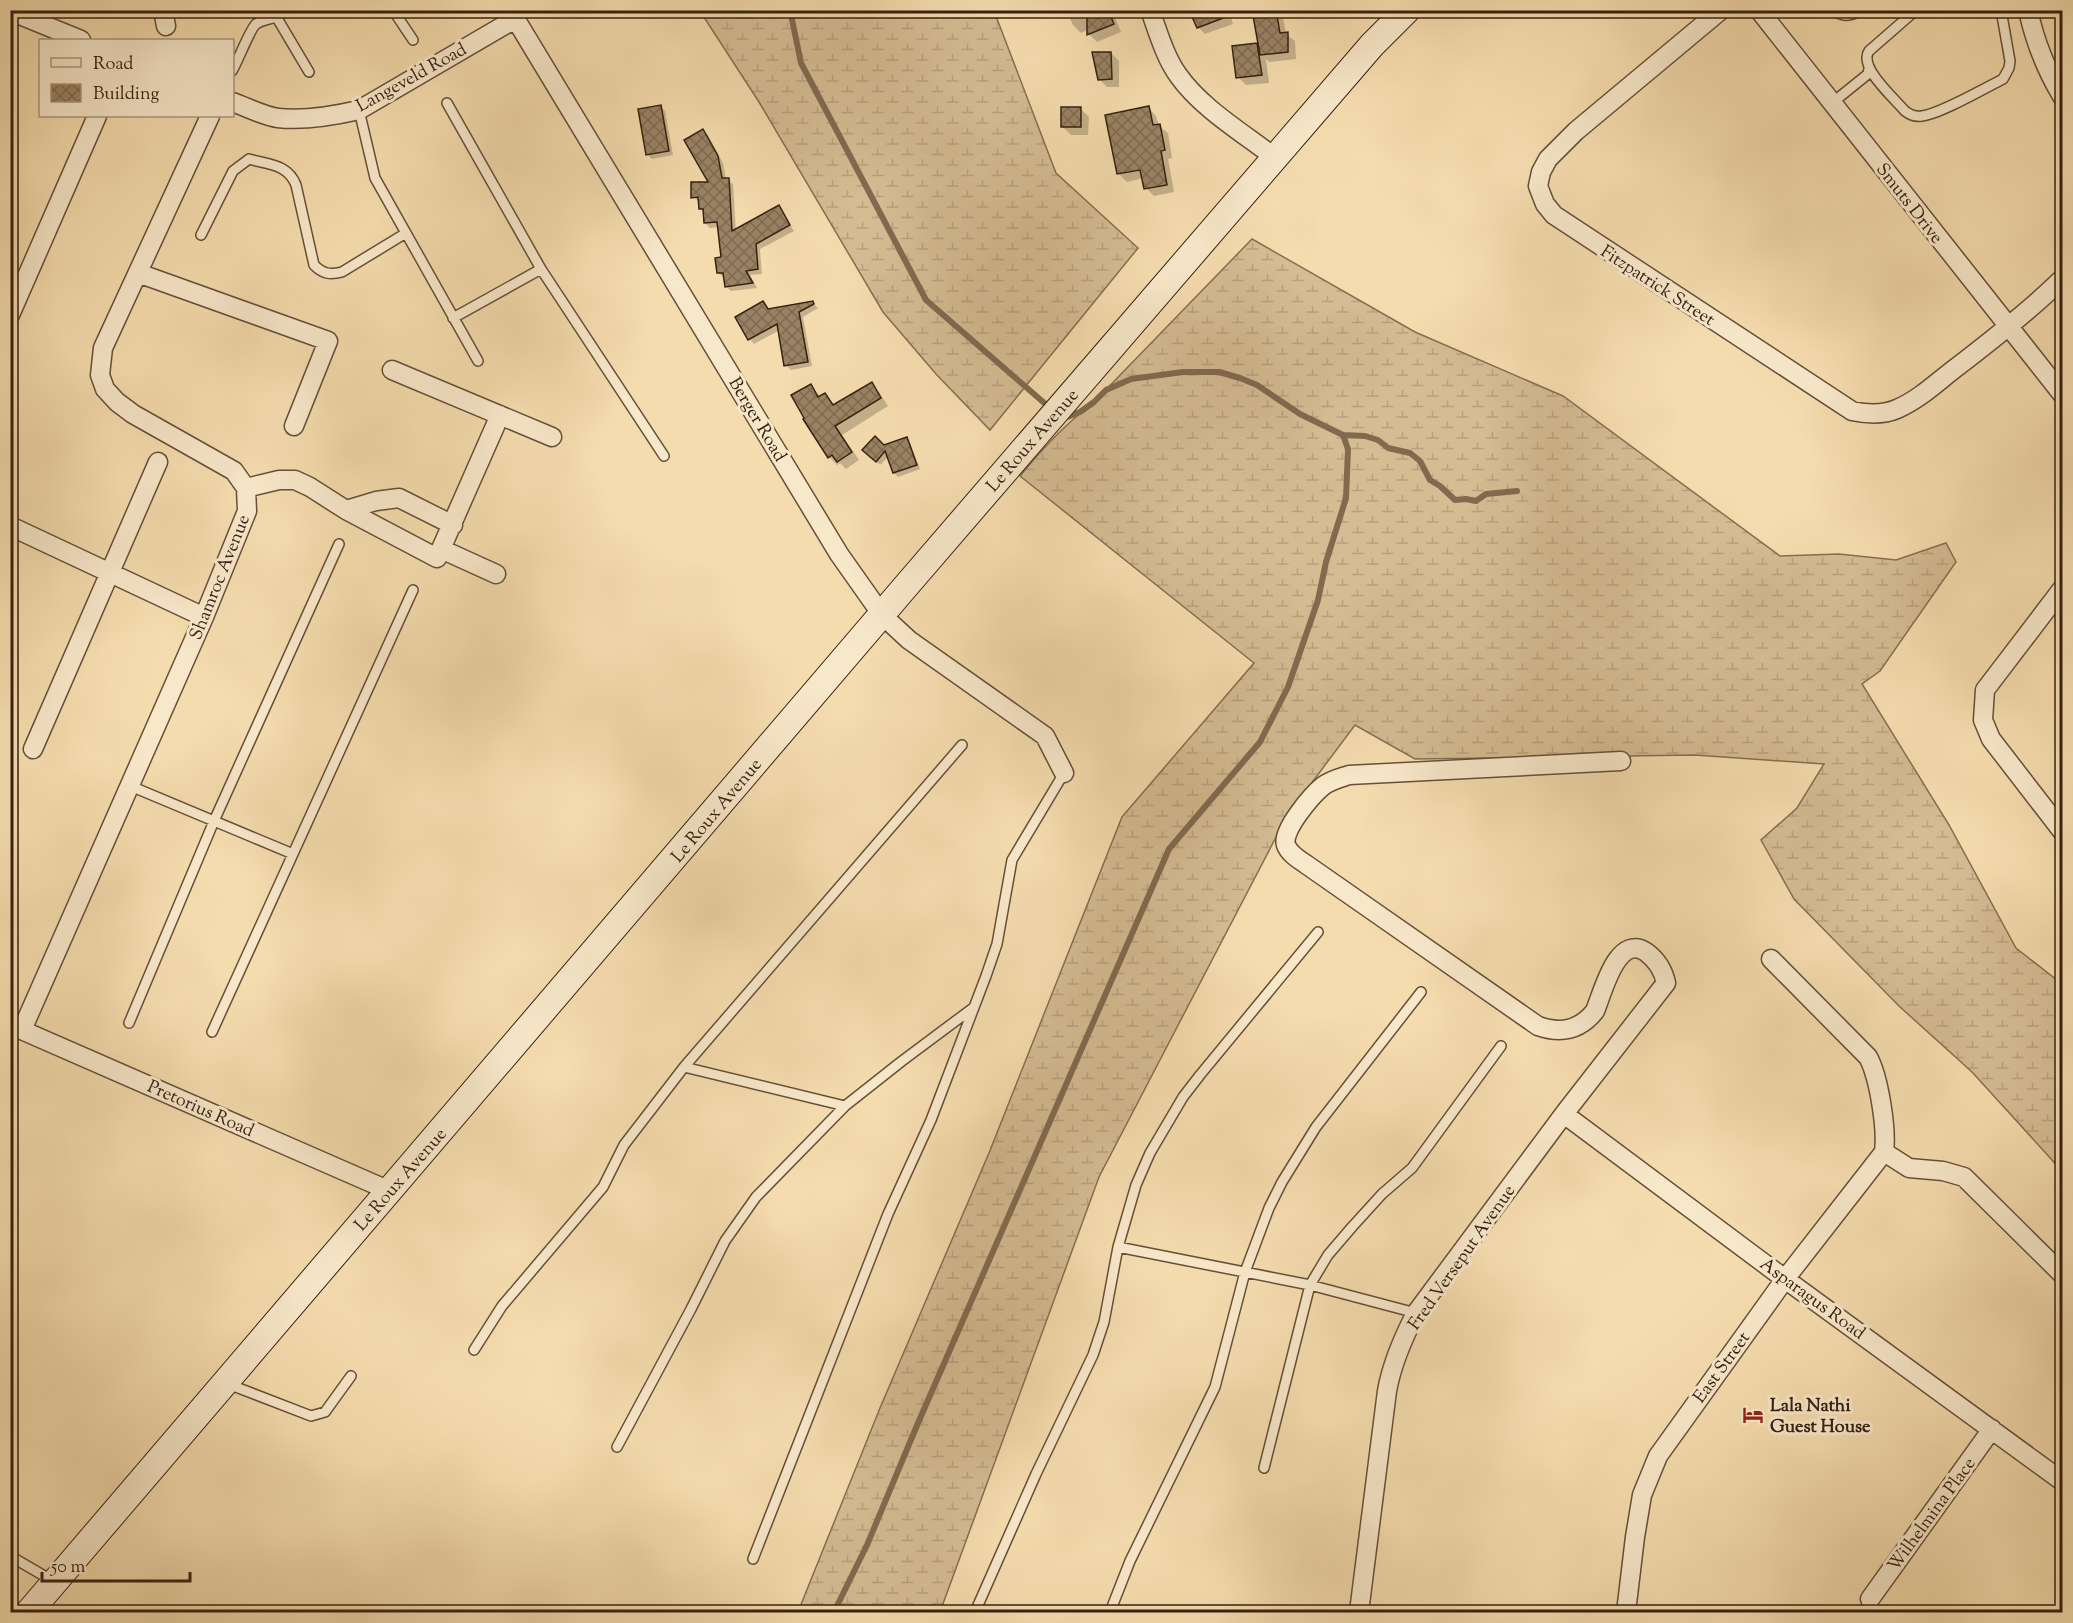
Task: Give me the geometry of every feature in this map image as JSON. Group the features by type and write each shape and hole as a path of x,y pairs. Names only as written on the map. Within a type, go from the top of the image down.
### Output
{"main road":[{"name":"Le Roux Avenue","path":"29,1612 1274,158 1372,45 1407,10"}],"street":[{"path":"1150,10 1166,52 1178,75 1220,116 1274,158"},
{"name":"Fitzpatrick Street","path":"1721,10 1576,131 1548,159 1541,172 1538,186 1545,204 1554,215 1852,411 1875,413 1895,410 1915,399 2008,328 2062,279"},
{"name":"Smuts Drive","path":"1759,10 2062,394"},
{"path":"2028,10 2039,53 2062,96"},
{"path":"10,11 79,39"},
{"name":"Langeveld Road","path":"234,103 276,118 333,116 359,110 513,15"},
{"name":"Berger Road","path":"513,15 839,554 882,615 909,640 1045,736 1064,773"},
{"path":"10,315 97,117"},
{"name":"Shamroc Avenue","path":"16,1027 204,617 247,512 246,488 234,471 133,414 105,389 100,375 103,348 210,117"},
{"path":"138,273 328,341 294,426"},
{"path":"392,370 552,437"},
{"path":"439,553 500,415"},
{"path":"33,749 158,462"},
{"path":"246,488 279,480 295,480 346,510 439,553 495,574"},
{"path":"346,510 399,498 453,525"},
{"path":"10,526 204,617"},
{"path":"2062,589 1985,690 1983,720 1991,739 2062,831"},
{"name":"Fred Verseput Avenue","path":"1359,1612 1391,1369 1416,1313 1564,1114 1666,983 1660,966 1650,955 1634,947 1627,949 1616,962 1590,1018 1567,1030 1557,1031 1538,1026 1307,865 1289,850 1286,843 1291,826 1312,797 1333,780 1349,775 1621,761"},
{"path":"1771,959 1868,1057 1876,1075 1885,1132 1884,1152 1909,1167 1943,1171 1964,1177 2062,1274"},
{"name":"Pretorius Road","path":"16,1027 390,1191"},
{"name":"Asparagus Road","path":"1564,1114 2062,1481"},
{"name":"East Street","path":"1626,1612 1642,1495 1658,1456 1785,1279 1884,1152"},
{"name":"Wilhelmina Place","path":"1870,1599 1992,1429"}],"lane":[{"path":"234,66 253,27 260,22 277,18 286,10"},
{"path":"393,10 413,40"},
{"path":"1832,10 1842,16 1848,16 1862,10"},
{"path":"1916,10 1869,51 1866,60 1869,69 1910,115 1916,116 1932,114 2003,79 2010,61 2001,10"},
{"path":"277,18 309,72"},
{"path":"1832,103 1868,74 1869,69"},
{"path":"447,104 541,268 664,456"},
{"path":"359,110 375,178 478,361"},
{"path":"201,236 233,171 249,159 283,168 291,173 296,184 314,265 321,272 333,274 342,272 406,233"},
{"path":"453,318 541,268"},
{"path":"129,1023 214,820 339,544"},
{"path":"212,1032 413,590"},
{"path":"474,1350 502,1306 603,1186 624,1145 684,1067 962,745"},
{"path":"753,1559 888,1214 931,1120 997,944 1012,860 1064,773"},
{"path":"128,785 293,854"},
{"path":"975,1612 1036,1474 1093,1355 1104,1322 1118,1247 1141,1172 1183,1097 1318,932"},
{"path":"1110,1612 1130,1561 1215,1387 1245,1272 1274,1199 1305,1145 1334,1103 1421,992"},
{"path":"617,1447 725,1241 756,1197 845,1106 902,1060 973,1008"},
{"path":"1264,1468 1310,1285 1328,1255 1352,1227 1382,1194 1412,1168 1501,1046"},
{"path":"684,1067 845,1106"},
{"path":"1118,1247 1310,1285 1416,1313"},
{"path":"226,1383 312,1416 325,1412 351,1376"},
{"path":"10,1556 55,1582"}],"green space":[{"path":"700,11 994,11 1056,173 1138,248 990,430 936,374 883,312 759,102"},
{"path":"1252,239 1415,332 1563,396 1780,556 1839,554 1896,560 1946,543 1956,562 1880,671 1862,684 1949,825 2016,948 2062,984 2062,1171 1972,1072 1899,1006 1794,899 1761,840 1797,808 1824,764 1695,755 1415,759 1355,725 1287,816 1099,1177 940,1612 798,1612 880,1408 989,1153 1122,817 1254,663 1020,476 1055,437 1094,402"}],"building":[{"path":"1087,10 1108,10 1114,24 1087,35"},
{"path":"1189,10 1239,10 1239,12 1197,28"},
{"path":"1252,10 1276,10 1280,33 1288,32 1288,52 1260,55"},
{"path":"1257,43 1262,75 1236,78 1232,46"},
{"path":"1092,52 1111,52 1112,79 1098,80"},
{"path":"661,105 669,151 646,155 638,109"},
{"path":"1149,106 1153,125 1160,124 1165,150 1161,151 1167,185 1144,189 1140,170 1117,174 1105,115"},
{"path":"1061,107 1081,107 1081,127 1061,127"},
{"path":"703,129 718,156 722,178 729,178 732,231 779,205 790,225 756,244 758,269 746,271 753,283 725,287 723,273 717,273 715,258 721,257 717,222 704,223 703,209 699,209 698,197 691,198 691,182 708,182 684,140"},
{"path":"763,301 768,309 813,301 814,304 799,312 808,362 784,366 777,324 748,340 735,317"},
{"path":"872,382 881,398 835,426 852,452 837,462 832,455 828,458 803,419 791,395 811,384 818,397 825,393 833,405"},
{"path":"875,436 884,445 907,437 917,465 893,473 885,451 876,462 862,450"}],"waterway":[{"path":"790,10 801,63 926,300 1050,408"},
{"path":"834,1612 867,1545 1169,849 1260,742 1288,687 1318,600 1326,562 1346,498 1348,449 1343,435 1300,414 1257,385 1219,372 1183,372 1131,379 1106,390 1080,412 1062,419"},
{"path":"1343,435 1365,436 1378,440 1388,448 1410,453 1420,461 1430,480 1455,500 1476,501 1486,494 1517,491"}],"place":[{"name":"Lala Nathi Guest House","path":"1753,1415"}]}
